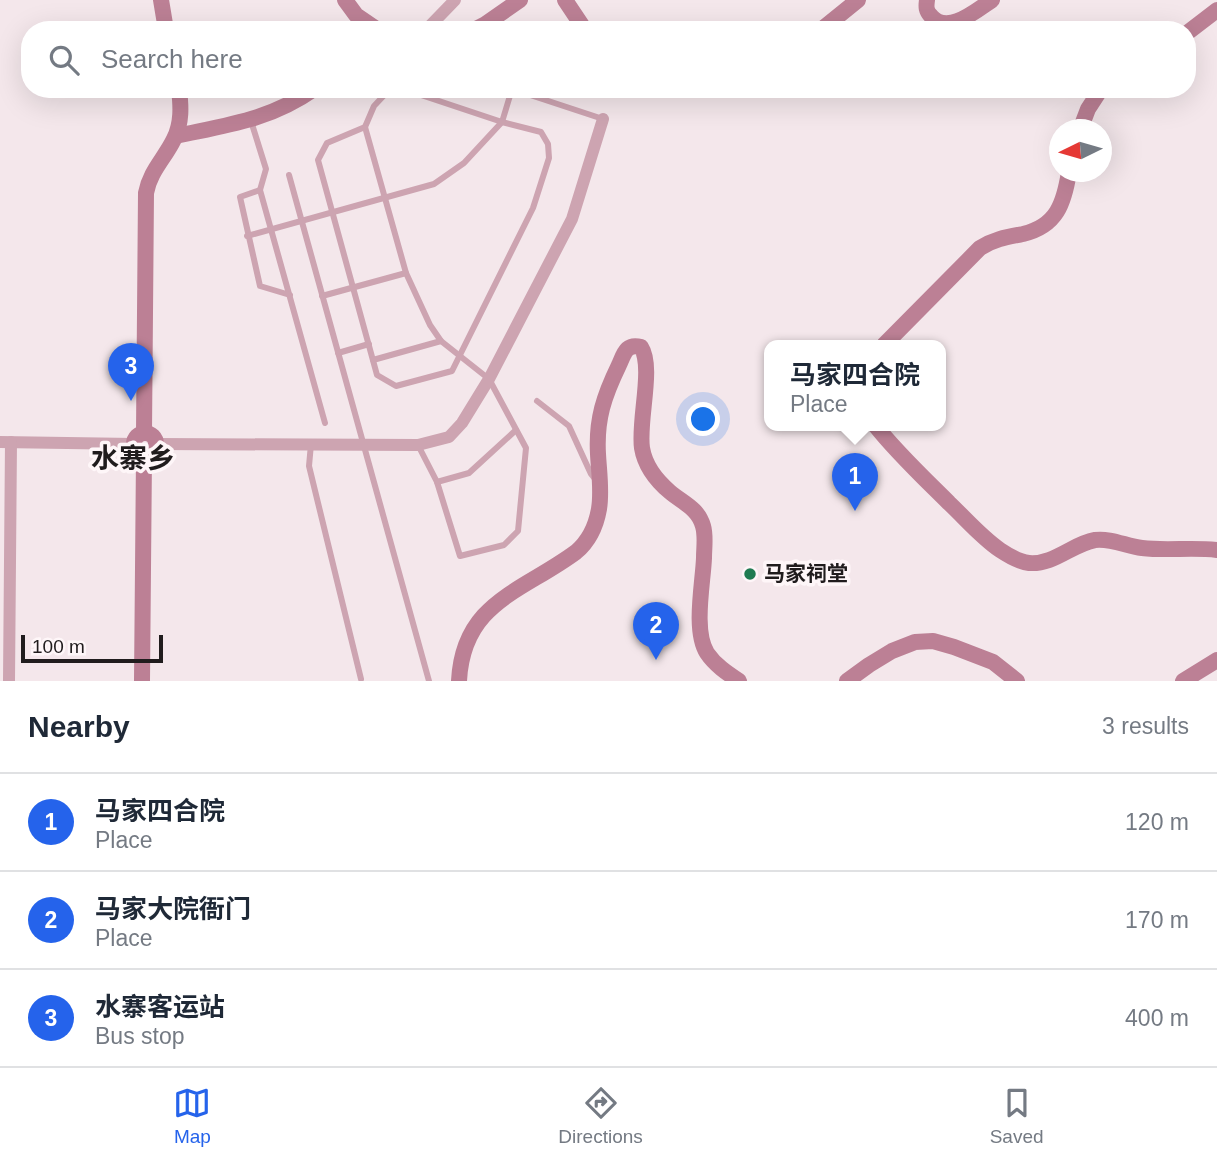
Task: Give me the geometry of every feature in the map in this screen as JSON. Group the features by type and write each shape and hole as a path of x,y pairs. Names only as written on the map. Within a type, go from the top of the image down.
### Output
{"main road":[{"path":"161,0 164,21"},
{"path":"345,0 351,11 365,21"},
{"path":"490,21 520,0"},
{"path":"565,0 579,21"},
{"path":"832,21 858,0"},
{"path":"927,0 930,15 937,21"},
{"path":"954,21 992,0"},
{"path":"1196,26 1217,10"},
{"path":"142,681 141,444 146,193 151,175 176,136 179,98"},
{"path":"176,136 250,120 285,108 300,98"},
{"path":"1085,119 1094,98"},
{"path":"889,340 980,248 996,239 1035,230 1050,220 1065,197 1067,182"},
{"path":"459,681 468,640 486,612 565,560 585,543 592,532 597,516 600,486 597,439 602,407 607,389 626,349 637,346 643,351 646,362 642,451 657,480 691,507 700,518 704,535 700,618 703,644 713,661 739,681"},
{"path":"881,431 983,536 1002,552 1017,559 1040,562 1052,559 1083,543 1101,540 1143,548 1217,550"},
{"path":"141,444 154,452 157,444"},
{"path":"847,681 892,651 915,642 933,641 954,646 985,659 999,666 1017,681"},
{"path":"1183,681 1217,660"}],"street":[{"path":"435,21 455,0"},
{"path":"157,444 418,445 449,437 462,423 489,379 572,219 603,119"},
{"path":"9,681 5,442 141,444"}],"lane":[{"path":"382,98 374,106 365,127 406,273 430,326 441,341 489,379 526,448 517,531 505,545 460,556 437,482 418,445"},
{"path":"365,127 327,143 318,160 377,375 396,386 452,371 533,208 549,158 548,144 541,132 430,98"},
{"path":"247,236 435,184 464,163 502,122 509,98"},
{"path":"539,98 603,119"},
{"path":"250,120 266,169 260,190 325,423"},
{"path":"289,175 429,681"},
{"path":"260,190 240,198 260,286 290,295"},
{"path":"322,296 406,273"},
{"path":"373,360 441,341"},
{"path":"338,353 369,344"},
{"path":"537,401 569,426 590,474 600,486"},
{"path":"437,482 469,472 516,430"},
{"path":"311,444 309,466 361,679"}],"place":[{"name":"水寨客运站","path":"131,401"},
{"name":"马家四合院","path":"855,511"},
{"name":"马家祠堂","path":"750,574"},
{"name":"马家大院衙门","path":"656,660"}],"district":[{"name":"水寨乡","path":"133,458"}]}
